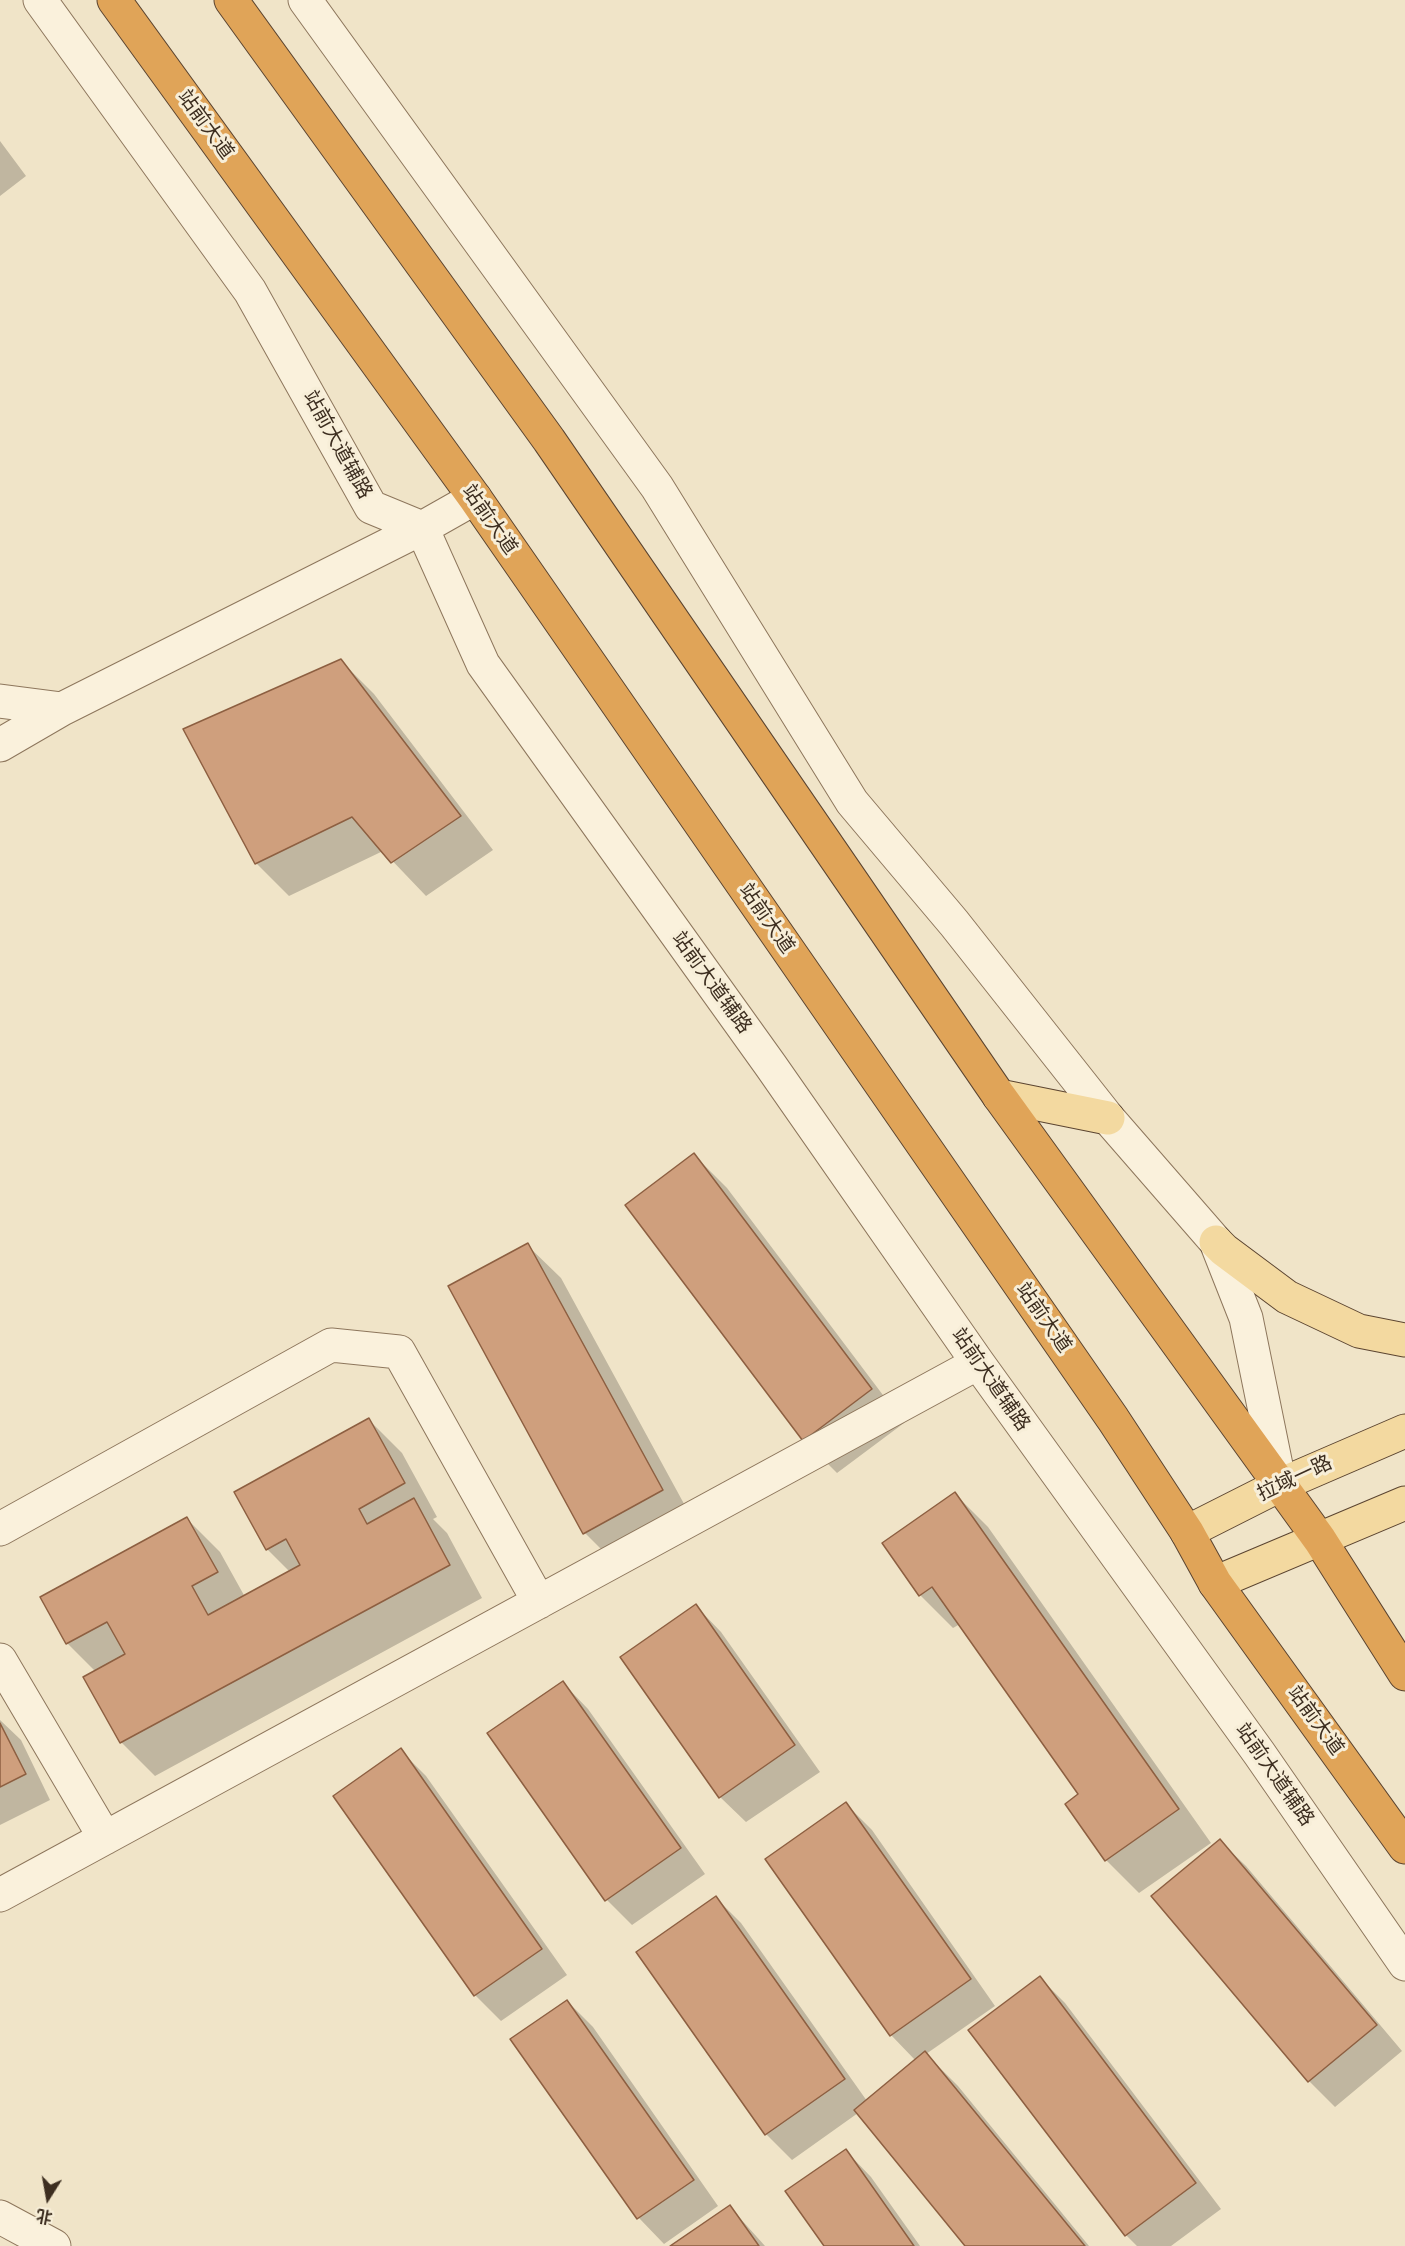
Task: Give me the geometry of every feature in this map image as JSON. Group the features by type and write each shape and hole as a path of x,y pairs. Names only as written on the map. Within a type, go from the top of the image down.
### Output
{"highway":[{"name":"站前大道","path":"114,0 475,498 1106,1410 1187,1532 1215,1583 1405,1847"},
{"path":"231,0 549,440 999,1096 1320,1540 1404,1672"}],"main road":[{"path":"999,1096 1108,1118"},
{"path":"1216,1242 1287,1297 1359,1331 1405,1340"},
{"name":"拉域一路","path":"1187,1532 1280,1485 1405,1431"},
{"path":"1215,1583 1405,1503"}],"street":[{"name":"站前大道辅路","path":"40,0 250,291 371,507 422,528 483,664 764,1057 978,1363 1259,1753 1405,1964"},
{"path":"305,0 657,487 852,802 954,923 1108,1118 1216,1242 1246,1318 1280,1485"},
{"path":"0,745 62,710 422,528 475,498"},
{"path":"0,701 62,710"},
{"path":"0,1529 330,1345 399,1352 539,1602"},
{"path":"0,1895 978,1363"},
{"path":"0,1660 105,1838"},
{"path":"0,2217 54,2246"}],"building":[{"path":"341,659 461,816 391,863 352,817 255,864 183,729"},
{"path":"694,1153 872,1389 803,1441 625,1205"},
{"path":"528,1243 663,1490 583,1534 448,1286"},
{"path":"369,1418 405,1483 359,1509 367,1524 414,1498 450,1565 120,1743 83,1677 125,1654 107,1622 66,1644 40,1597 187,1517 218,1572 192,1586 208,1615 300,1565 286,1539 266,1550 234,1492"},
{"path":"955,1492 1179,1809 1105,1861 1065,1804 1078,1794 932,1587 919,1596 882,1543"},
{"path":"696,1604 795,1745 719,1798 620,1657"},
{"path":"563,1681 681,1848 605,1901 487,1733"},
{"path":"0,1723 26,1774 0,1787"},
{"path":"401,1748 542,1949 474,1996 333,1796"},
{"path":"846,1802 971,1979 890,2036 765,1859"},
{"path":"1220,1839 1377,2025 1308,2082 1151,1896"},
{"path":"716,1896 845,2079 765,2135 636,1952"},
{"path":"1040,1976 1196,2183 1125,2236 968,2030"},
{"path":"567,2000 694,2180 637,2219 510,2039"},
{"path":"925,2051 1085,2246 965,2246 854,2110"},
{"path":"846,2149 914,2246 824,2246 785,2191"},
{"path":"730,2205 759,2246 670,2246"}]}
